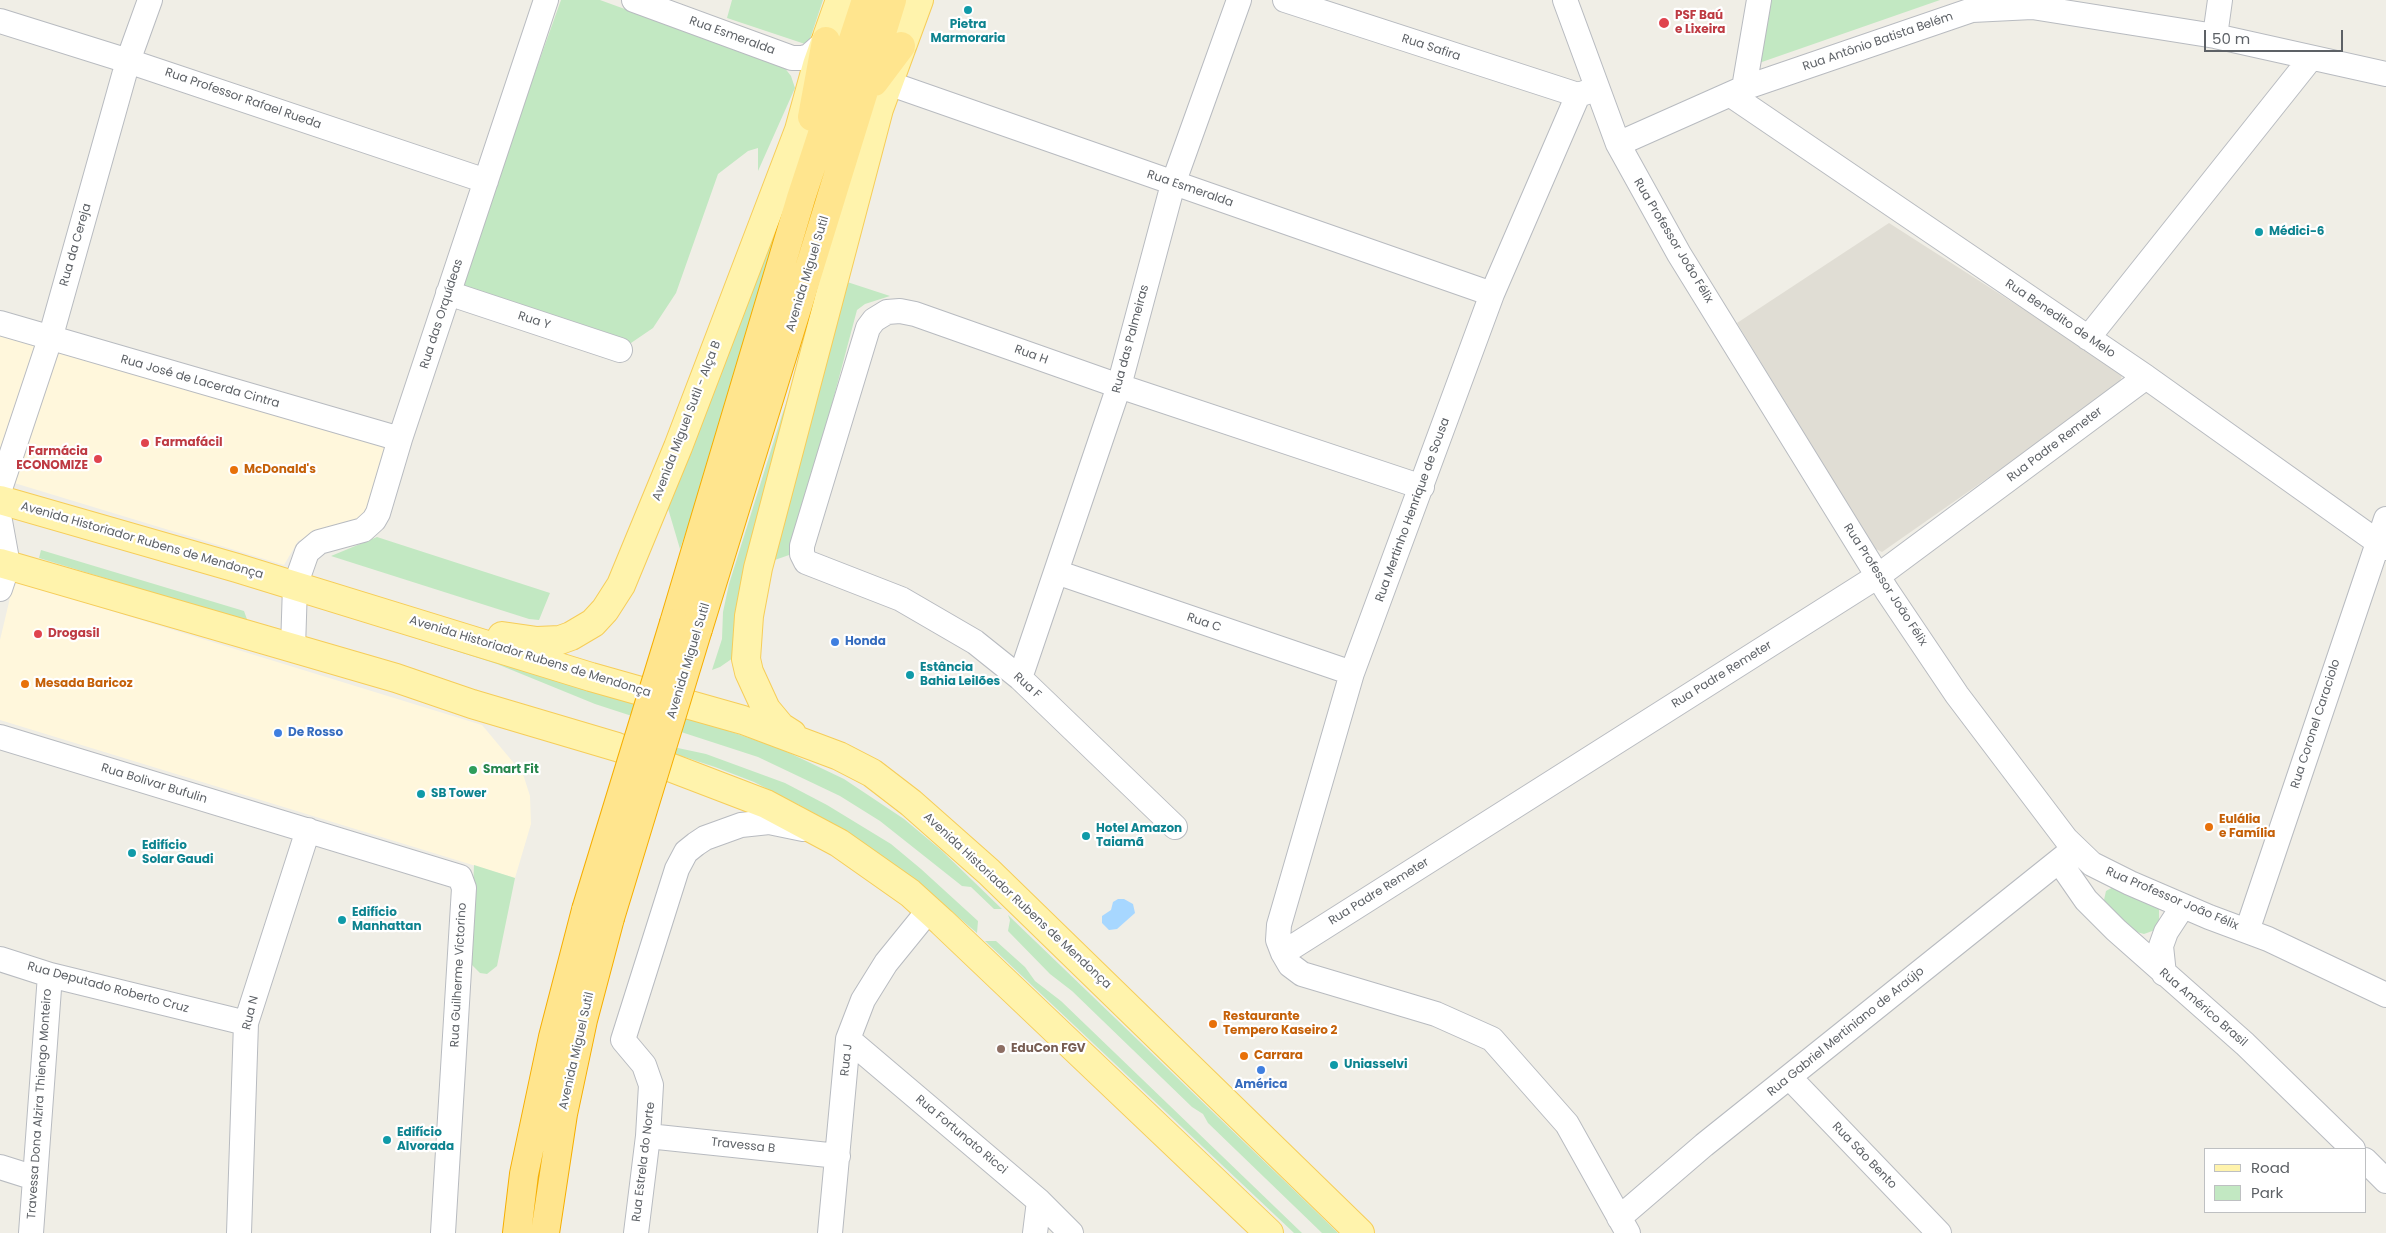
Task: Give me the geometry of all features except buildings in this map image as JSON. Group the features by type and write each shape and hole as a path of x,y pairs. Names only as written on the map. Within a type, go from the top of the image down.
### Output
{"highway":[{"path":"801,198 866,0"},
{"name":"Avenida Miguel Sutil","path":"517,1233 524,1174 553,1037 598,914 686,626 863,98 892,0"},
{"path":"801,198 803,159 826,41"},
{"path":"863,98 900,46"},
{"name":"Avenida Miguel Sutil","path":"686,626 801,198"},
{"name":"Avenida Miguel Sutil","path":"545,1233 563,1114 583,1020 598,914"}],"main road":[{"path":"826,41 840,0"},
{"name":"Avenida Miguel Sutil","path":"804,742 781,727 766,710 749,672 746,659 749,616 758,568 874,128 900,46 919,0"},
{"name":"Avenida Miguel Sutil - Alça B","path":"417,622 537,641 560,640 593,623 606,610 621,585 678,447 799,130 817,65 826,41"},
{"name":"Avenida Historiador Rubens de Mendonça","path":"0,500 417,622 582,674 743,720 839,756 872,773 911,803 961,847 1128,1006 1360,1233"},
{"path":"2,572 293,648 617,747 766,804 839,843 910,893 1269,1233"}],"street":[{"name":"Rua da Cereja","path":"0,489 50,339 128,61 150,0"},
{"name":"Rua das Orquídeas","path":"293,648 295,586 304,556 314,544 363,530 374,520 546,0"},
{"name":"Rua Esmeralda","path":"634,0 792,58 809,56 826,41"},
{"name":"Rua das Palmeiras","path":"1020,678 1119,386 1173,184 1239,0"},
{"name":"Rua Safira","path":"1285,0 1587,92"},
{"name":"Rua Professor João Félix","path":"1565,0 1587,92 1679,254 1878,576 1957,695 2066,839 2067,854 2183,906 2247,931 2386,994"},
{"path":"1738,92 1759,0"},
{"path":"2215,36 2220,0"},
{"name":"Rua Antônio Batista Belém","path":"1618,144 1738,92 1973,5 2032,7 2215,36 2386,74"},
{"name":"Rua Professor Rafael Rueda","path":"0,21 128,61 486,181"},
{"path":"2088,338 2311,58"},
{"name":"Rua Esmeralda","path":"888,83 1492,294"},
{"name":"Rua Mertinho Henrique de Sousa","path":"1283,953 1278,940 1278,925 1352,673 1492,294 1587,92"},
{"name":"Rua Benedito de Melo","path":"1738,92 2146,377 2381,545"},
{"name":"Rua Y","path":"448,293 620,350"},
{"name":"Rua H","path":"802,554 802,546 864,338 874,320 887,312 900,311 916,314 1119,386 1422,487"},
{"name":"Rua José de Lacerda Cintra","path":"0,323 400,439"},
{"name":"Rua Padre Remeter","path":"1283,953 1878,576 2146,377"},
{"name":"Rua Coronel Caraciolo","path":"2247,931 2381,545 2386,519"},
{"path":"0,521 2,572"},
{"name":"Rua F","path":"802,554 806,562 815,567 909,604 975,642 1020,678 1175,827"},
{"name":"Rua C","path":"1056,572 1352,673"},
{"name":"Rua Bolivar Bufulin","path":"0,737 308,830"},
{"name":"Rua Estrela do Norte","path":"636,1233 648,1136 651,1085 644,1066 624,1040 673,881 686,852 705,838 741,824 754,822 792,825 839,843"},
{"name":"Rua N","path":"239,1233 246,1024 308,830"},
{"name":"Rua Guilherme Victorino","path":"308,830 456,875 464,882 459,1000 443,1233"},
{"name":"Rua Américo Brasil","path":"2067,854 2086,900 2164,974 2245,1044 2352,1148"},
{"name":"Rua Gabriel Mertiniano de Araújo","path":"1623,1225 1704,1145 1790,1078 2067,854"},
{"path":"2164,974 2161,946 2166,932 2183,906"},
{"name":"Rua J","path":"830,1233 848,1039 863,1000 886,963 929,910"},
{"path":"1283,953 1290,965 1302,974 1436,1014 1492,1039 1567,1124 1623,1225"},
{"name":"Rua Deputado Roberto Cruz","path":"0,958 50,975 246,1024"},
{"name":"Travessa Dona Alzira Thiengo Monteiro","path":"31,1233 50,975"},
{"name":"Rua Fortunato Ricci","path":"848,1039 1039,1201 1071,1233"},
{"name":"Rua São Bento","path":"1790,1078 1939,1233"},
{"name":"Travessa B","path":"648,1136 838,1156"},
{"path":"2366,1161 2386,1181"},
{"path":"0,1167 35,1178"},
{"path":"1035,1233 1039,1201"}],"shaded area":[{"path":"1889,223 2123,373 2118,387 1882,552 1874,548 1737,323"},
{"path":"0,328 39,341 0,465"},
{"path":"55,346 393,444 368,518 325,530 298,541 284,565 11,482"},
{"path":"14,581 482,725 523,774 530,796 531,824 515,878 0,720 0,640"}],"green space":[{"path":"561,0 600,0 784,67 791,76 795,88 758,171 758,148 748,151 718,174 676,293 653,328 631,343 459,285"},
{"path":"732,0 823,0 808,45 727,18"},
{"path":"1769,0 1940,0 1759,63"},
{"path":"796,172 698,497 680,549 667,505"},
{"path":"838,279 890,296 865,304 857,310 792,554 769,562"},
{"path":"815,321 733,658 712,670 722,639 723,612 729,584 782,415"},
{"path":"377,537 550,593 539,620 529,619 331,556"},
{"path":"41,550 244,611 248,622 39,558"},
{"path":"399,633 484,656 699,721 779,748 844,779 904,819 941,850 1002,909 994,909 971,887 962,886 880,821 840,796 758,757 595,704 497,664"},
{"path":"617,735 706,754 785,783 827,805 891,844 921,869 978,921 977,933 910,876 844,830 801,806 754,782 715,767"},
{"path":"474,865 515,878 497,966 487,974 480,973 470,963"},
{"path":"2115,886 2149,899 2159,909 2159,920 2155,930 2144,934 2133,931 2104,900 2106,891"},
{"path":"1008,915 1338,1233 1322,1233 1208,1123 1203,1114 1192,1107 1072,991 1050,974 1008,931 1010,920"},
{"path":"985,941 996,941 1025,967 1035,981 1061,1001 1302,1233 1294,1233"}],"water":[{"path":"1118,899 1124,899 1133,904 1135,913 1117,929 1109,930 1102,923 1102,916 1111,910 1113,902"}],"place":[{"name":"Pietra Marmoraria","path":"968,10"},
{"name":"PSF Baú e Lixeira","path":"1664,23"},
{"name":"Médici-6","path":"2259,232"},
{"name":"Farmafácil","path":"145,443"},
{"name":"Farmácia ECONOMIZE","path":"98,459"},
{"name":"McDonald's","path":"234,470"},
{"name":"Drogasil","path":"38,634"},
{"name":"Honda","path":"835,642"},
{"name":"Estância Bahia Leilões","path":"910,675"},
{"name":"Mesada Baricoz","path":"25,684"},
{"name":"De Rosso","path":"278,733"},
{"name":"Smart Fit","path":"473,770"},
{"name":"SB Tower","path":"421,794"},
{"name":"Eulália e Família","path":"2209,827"},
{"name":"Hotel Amazon Taiamã","path":"1086,836"},
{"name":"Edifício Solar Gaudi","path":"132,853"},
{"name":"Edifício Manhattan","path":"342,920"},
{"name":"Restaurante Tempero Kaseiro 2","path":"1213,1024"},
{"name":"EduCon FGV","path":"1001,1049"},
{"name":"Carrara","path":"1244,1056"},
{"name":"Uniasselvi","path":"1334,1065"},
{"name":"América","path":"1261,1070"},
{"name":"Edifício Alvorada","path":"387,1140"}]}
